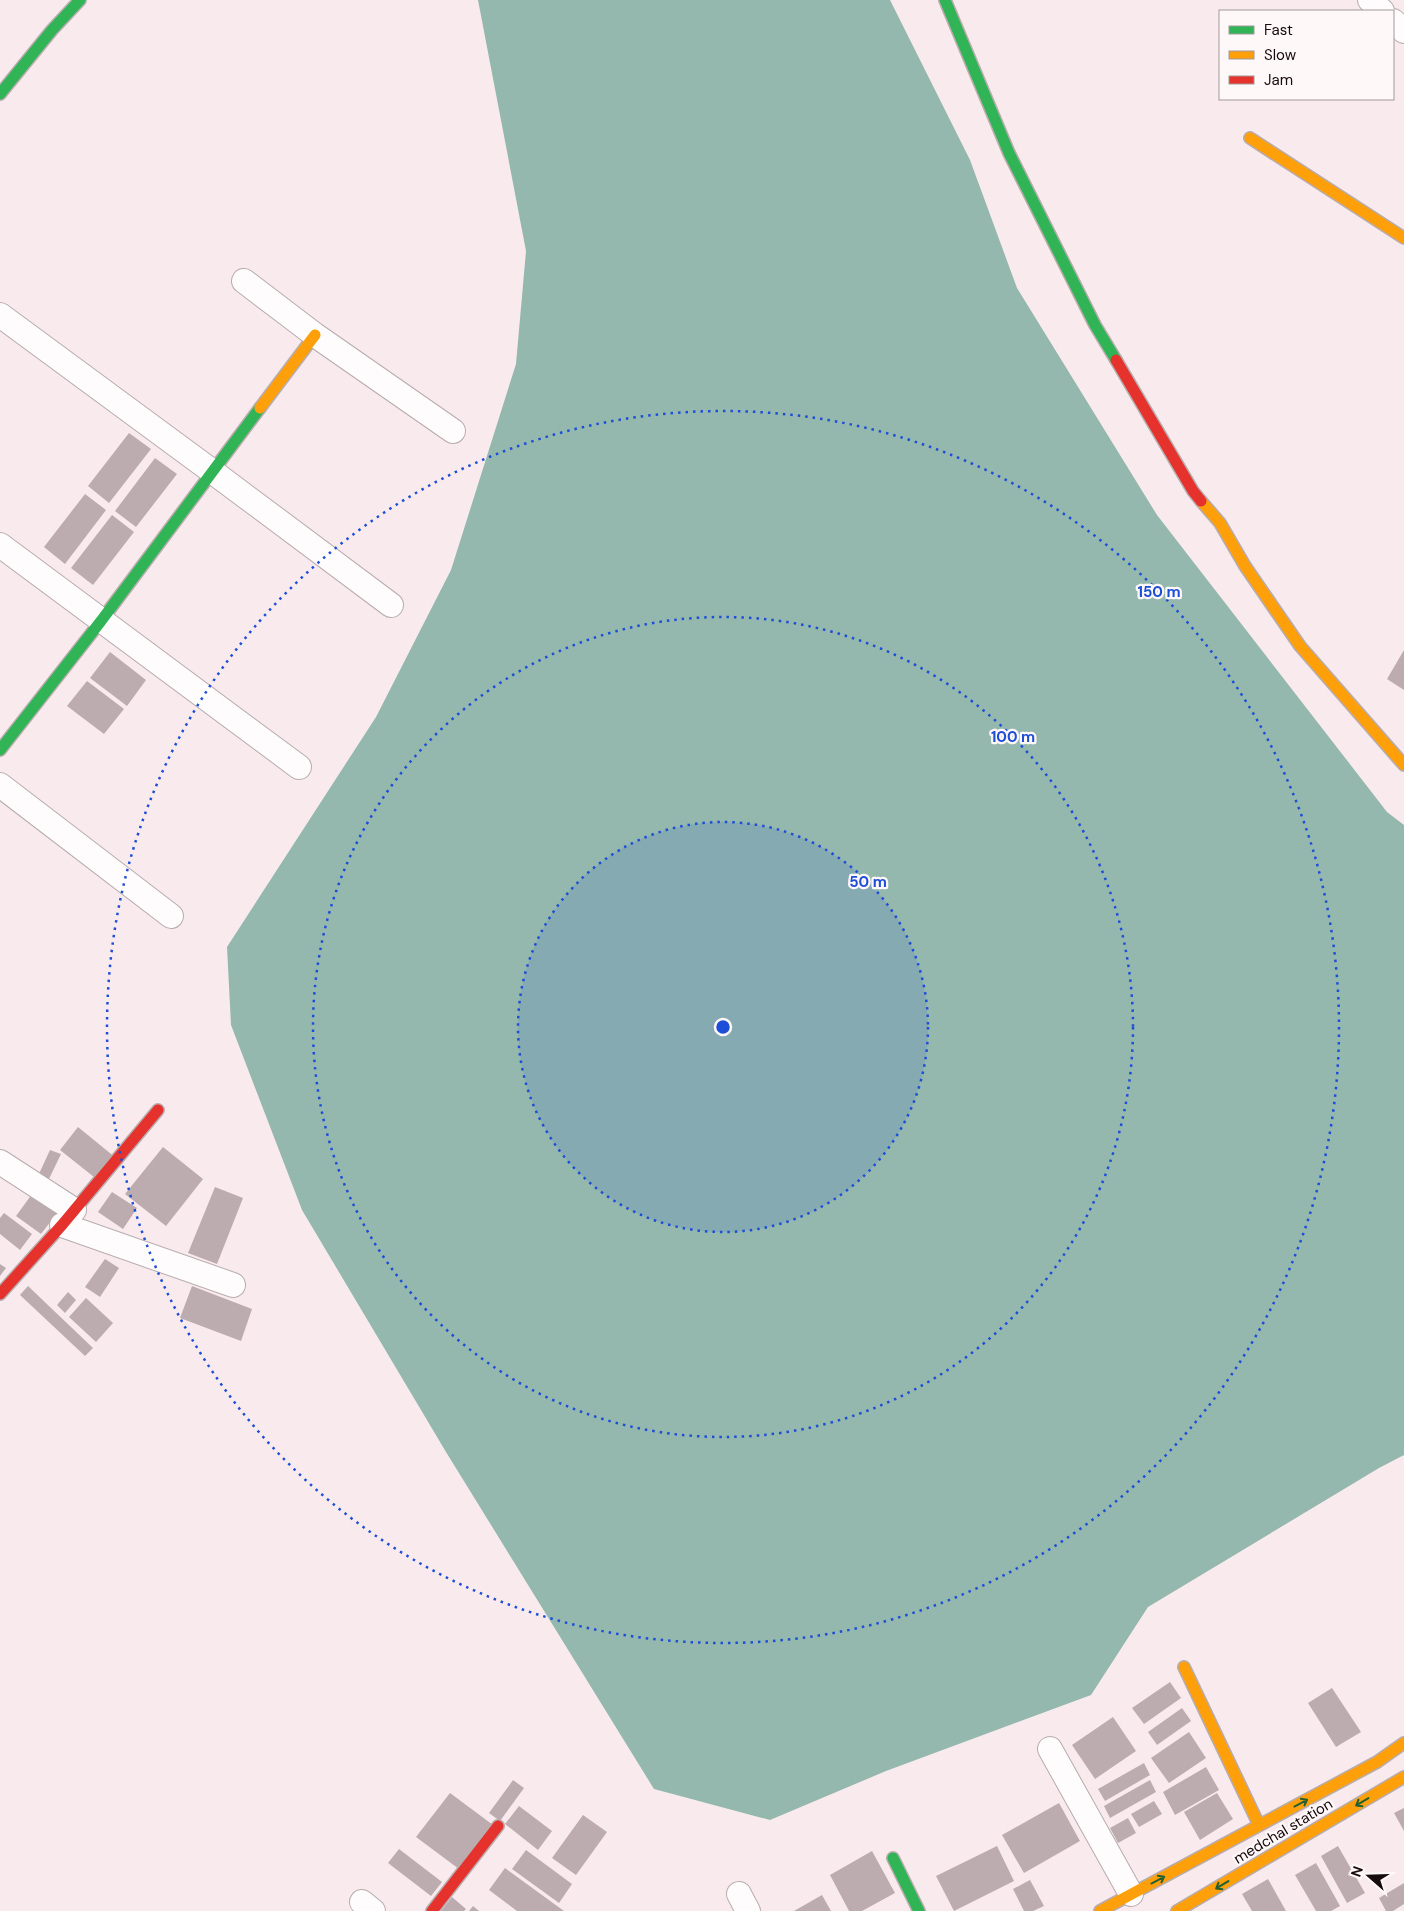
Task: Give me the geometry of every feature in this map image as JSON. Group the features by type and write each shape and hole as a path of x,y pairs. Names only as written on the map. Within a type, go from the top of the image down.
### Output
{"street":[{"path":"0,94 52,30 80,0"},
{"path":"945,0 1008,153 1095,325 1193,491 1220,523 1245,566 1300,646 1404,765"},
{"path":"1370,0 1381,10"},
{"path":"1394,22 1404,31"},
{"path":"1250,138 1404,238"},
{"path":"244,281 315,335 453,432"},
{"path":"0,315 391,605"},
{"path":"0,750 101,621 315,335"},
{"path":"0,545 299,767"},
{"path":"0,785 171,916"},
{"path":"0,1294 158,1110"},
{"path":"0,1162 68,1217 233,1285"},
{"path":"1184,1668 1259,1825"},
{"path":"1100,1911 1376,1762 1404,1743"},
{"path":"1050,1749 1131,1894"},
{"name":"medchal station","path":"1177,1911 1404,1778"},
{"path":"432,1911 498,1826"},
{"path":"893,1858 919,1911"}],"shaded area":[{"path":"478,0 890,0 970,160 1017,288 1157,515 1387,812 1404,825 1404,1455 1379,1468 1148,1607 1091,1695 886,1771 770,1820 654,1789 446,1452 302,1210 231,1025 227,947 376,717 451,570 516,364 526,251"}],"building":[{"path":"129,433 151,449 109,503 88,486"},
{"path":"155,458 177,474 136,527 115,511"},
{"path":"85,494 106,510 65,564 44,547"},
{"path":"112,515 134,532 93,585 71,568"},
{"path":"1404,650 1404,690 1387,679"},
{"path":"110,652 146,680 127,706 90,678"},
{"path":"87,681 124,709 104,734 67,706"},
{"path":"78,1127 116,1158 99,1181 60,1150"},
{"path":"163,1147 203,1179 166,1226 125,1194"},
{"path":"50,1150 61,1154 48,1181 38,1176"},
{"path":"215,1187 243,1198 217,1264 188,1253"},
{"path":"35,1190 61,1208 41,1234 16,1216"},
{"path":"112,1192 137,1208 123,1229 98,1212"},
{"path":"4,1213 32,1234 20,1250 0,1234 0,1218"},
{"path":"105,1259 119,1268 100,1297 85,1287"},
{"path":"0,1264 6,1268 0,1276"},
{"path":"28,1286 93,1348 85,1356 20,1295"},
{"path":"192,1286 252,1309 241,1341 180,1318"},
{"path":"68,1292 76,1300 65,1313 57,1305"},
{"path":"86,1298 113,1323 96,1342 69,1317"},
{"path":"1170,1682 1181,1698 1144,1724 1132,1708"},
{"path":"1332,1688 1361,1732 1336,1747 1308,1703"},
{"path":"1182,1708 1191,1721 1157,1745 1148,1732"},
{"path":"1113,1717 1136,1751 1095,1779 1072,1745"},
{"path":"1189,1732 1206,1758 1169,1783 1151,1758"},
{"path":"1144,1763 1150,1775 1105,1801 1098,1789"},
{"path":"1206,1767 1219,1790 1175,1815 1163,1792"},
{"path":"513,1780 524,1788 500,1821 489,1813"},
{"path":"1150,1780 1156,1792 1110,1818 1104,1806"},
{"path":"450,1793 493,1825 459,1869 416,1837"},
{"path":"1217,1793 1233,1819 1200,1840 1184,1812"},
{"path":"1154,1801 1162,1814 1139,1827 1131,1814"},
{"path":"1059,1803 1080,1841 1024,1873 1002,1835"},
{"path":"519,1806 552,1831 538,1850 505,1824"},
{"path":"1404,1808 1404,1831 1394,1813"},
{"path":"583,1815 607,1832 576,1875 552,1858"},
{"path":"1128,1818 1136,1833 1118,1843 1110,1828"},
{"path":"997,1846 1014,1881 954,1911 936,1876"},
{"path":"1338,1846 1365,1893 1347,1903 1321,1856"},
{"path":"399,1849 442,1882 431,1896 388,1863"},
{"path":"526,1850 572,1884 559,1903 512,1869"},
{"path":"872,1851 895,1893 862,1911 849,1911 830,1875"},
{"path":"1316,1863 1340,1906 1331,1911 1316,1911 1295,1875"},
{"path":"505,1868 564,1911 517,1911 489,1890"},
{"path":"1268,1879 1286,1911 1252,1911 1242,1894"},
{"path":"1030,1880 1044,1906 1033,1911 1024,1911 1013,1889"},
{"path":"1404,1883 1404,1904 1393,1911 1386,1911 1379,1898"},
{"path":"822,1895 831,1911 794,1911"},
{"path":"452,1897 466,1909 464,1911 441,1911"},
{"path":"473,1906 479,1911 469,1911"}],"traffic: fast":[{"path":"0,94 52,30 80,0"},
{"path":"945,0 1009,153 1095,325 1116,360"},
{"path":"0,750 101,621 260,408"},
{"path":"893,1858 919,1911"}],"traffic: slow":[{"path":"1250,138 1404,238"},
{"path":"260,408 315,335"},
{"path":"1201,501 1220,523 1245,566 1300,646 1404,765"},
{"path":"1184,1667 1259,1825"},
{"path":"1100,1911 1377,1762 1404,1743"},
{"path":"1177,1911 1404,1777"}],"traffic: jam":[{"path":"1116,360 1193,491 1201,501"},
{"path":"0,1294 62,1225 158,1110"},
{"path":"432,1911 498,1826"}]}
